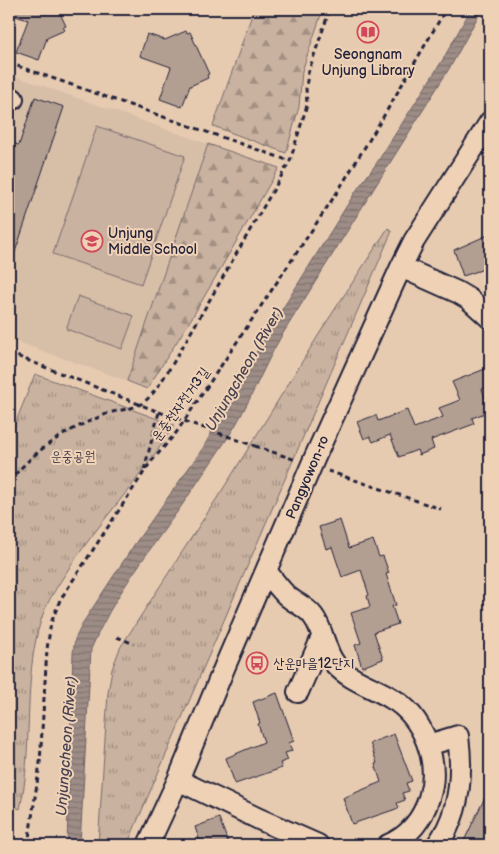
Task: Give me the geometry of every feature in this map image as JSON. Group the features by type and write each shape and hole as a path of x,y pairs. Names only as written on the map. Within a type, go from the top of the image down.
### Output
{"street":[{"name":"Pangyowon-ro","path":"148,845 178,780 311,466 401,267 414,241 490,122"},
{"path":"401,267 457,292 469,299 490,318"},
{"path":"266,572 287,597 307,609 314,617 330,656 336,664 349,675 401,704 421,729 428,745 431,760 430,795 425,810 415,825 397,843"},
{"path":"298,692 322,637"},
{"path":"428,745 458,736 461,757 461,779 456,806 448,829 438,845"},
{"path":"178,780 278,837 318,845"}],"path":[{"path":"9,482 46,444 106,414 140,404 154,392 172,365 290,161 307,105 306,88 308,74 330,9"},
{"name":"운중천자전거3길","path":"28,845 40,764 47,649 51,623 60,600 150,463 176,433 338,191 446,9"},
{"path":"9,63 290,161"},
{"path":"9,354 160,412 311,466 441,509"},
{"path":"143,474 160,412"},
{"path":"117,637 134,644"}],"shaded area":[{"path":"471,9 482,9 452,64 282,335 249,401 227,439 131,576 100,630 91,649 80,845 67,845 75,639 84,621 134,545 203,448 263,340 356,191 376,164 442,61"},
{"name":"Unjung Middle School","path":"9,74 208,144 127,381 9,339"}],"green space":[{"path":"254,9 323,9 302,71 299,107 286,153 213,126"},
{"path":"97,126 185,156 141,284 53,254"},
{"path":"208,144 279,168 193,316 147,389 127,381"},
{"path":"388,228 392,231 127,845 98,845 108,693 112,669 120,648"},
{"path":"78,296 134,316 122,349 66,329"},
{"name":"운중공원","path":"35,374 174,425 148,464 77,557 54,592 43,614 35,643 32,667 27,762 20,809 9,805 9,439"}],"building":[{"path":"9,9 58,9 66,26 63,27 65,30 47,38 39,60 16,52 28,20 9,14"},
{"path":"186,31 187,33 190,32 209,74 207,75 208,78 190,86 182,107 160,99 171,67 140,56 147,34 165,40"},
{"path":"35,97 64,107 11,264 9,264 9,142 19,145"},
{"path":"490,234 490,267 463,276 454,250"},
{"path":"490,367 490,386 482,389 490,411 472,418 474,424 431,440 434,449 419,455 417,450 399,457 390,435 373,442 370,436 364,439 357,422 376,415 378,421 407,410 414,428 443,417 439,408 460,400 452,382"},
{"path":"340,520 349,548 373,540 379,557 383,556 389,573 386,574 396,605 392,606 398,624 374,632 383,659 362,667 355,645 361,643 351,613 370,607 367,596 369,595 361,570 342,577 332,547 326,549 319,527"},
{"path":"277,693 294,741 289,743 292,751 285,753 288,760 280,763 282,768 235,784 226,758 264,742 253,702"},
{"path":"394,734 412,781 406,783 409,791 402,793 405,800 397,803 399,808 352,824 343,798 381,782 370,743"},
{"path":"490,787 490,845 462,845"},
{"path":"219,818 229,845 201,845 195,827"}],"place":[{"name":"Seongnam Unjung Library","path":"368,32"},
{"name":"Unjung Middle School","path":"92,241"},
{"name":"산운마을12단지","path":"257,663"}],"water label":[{"name":"Unjungcheon (River)","path":"244,369"},
{"name":"Unjungcheon (River)","path":"66,746"}]}
